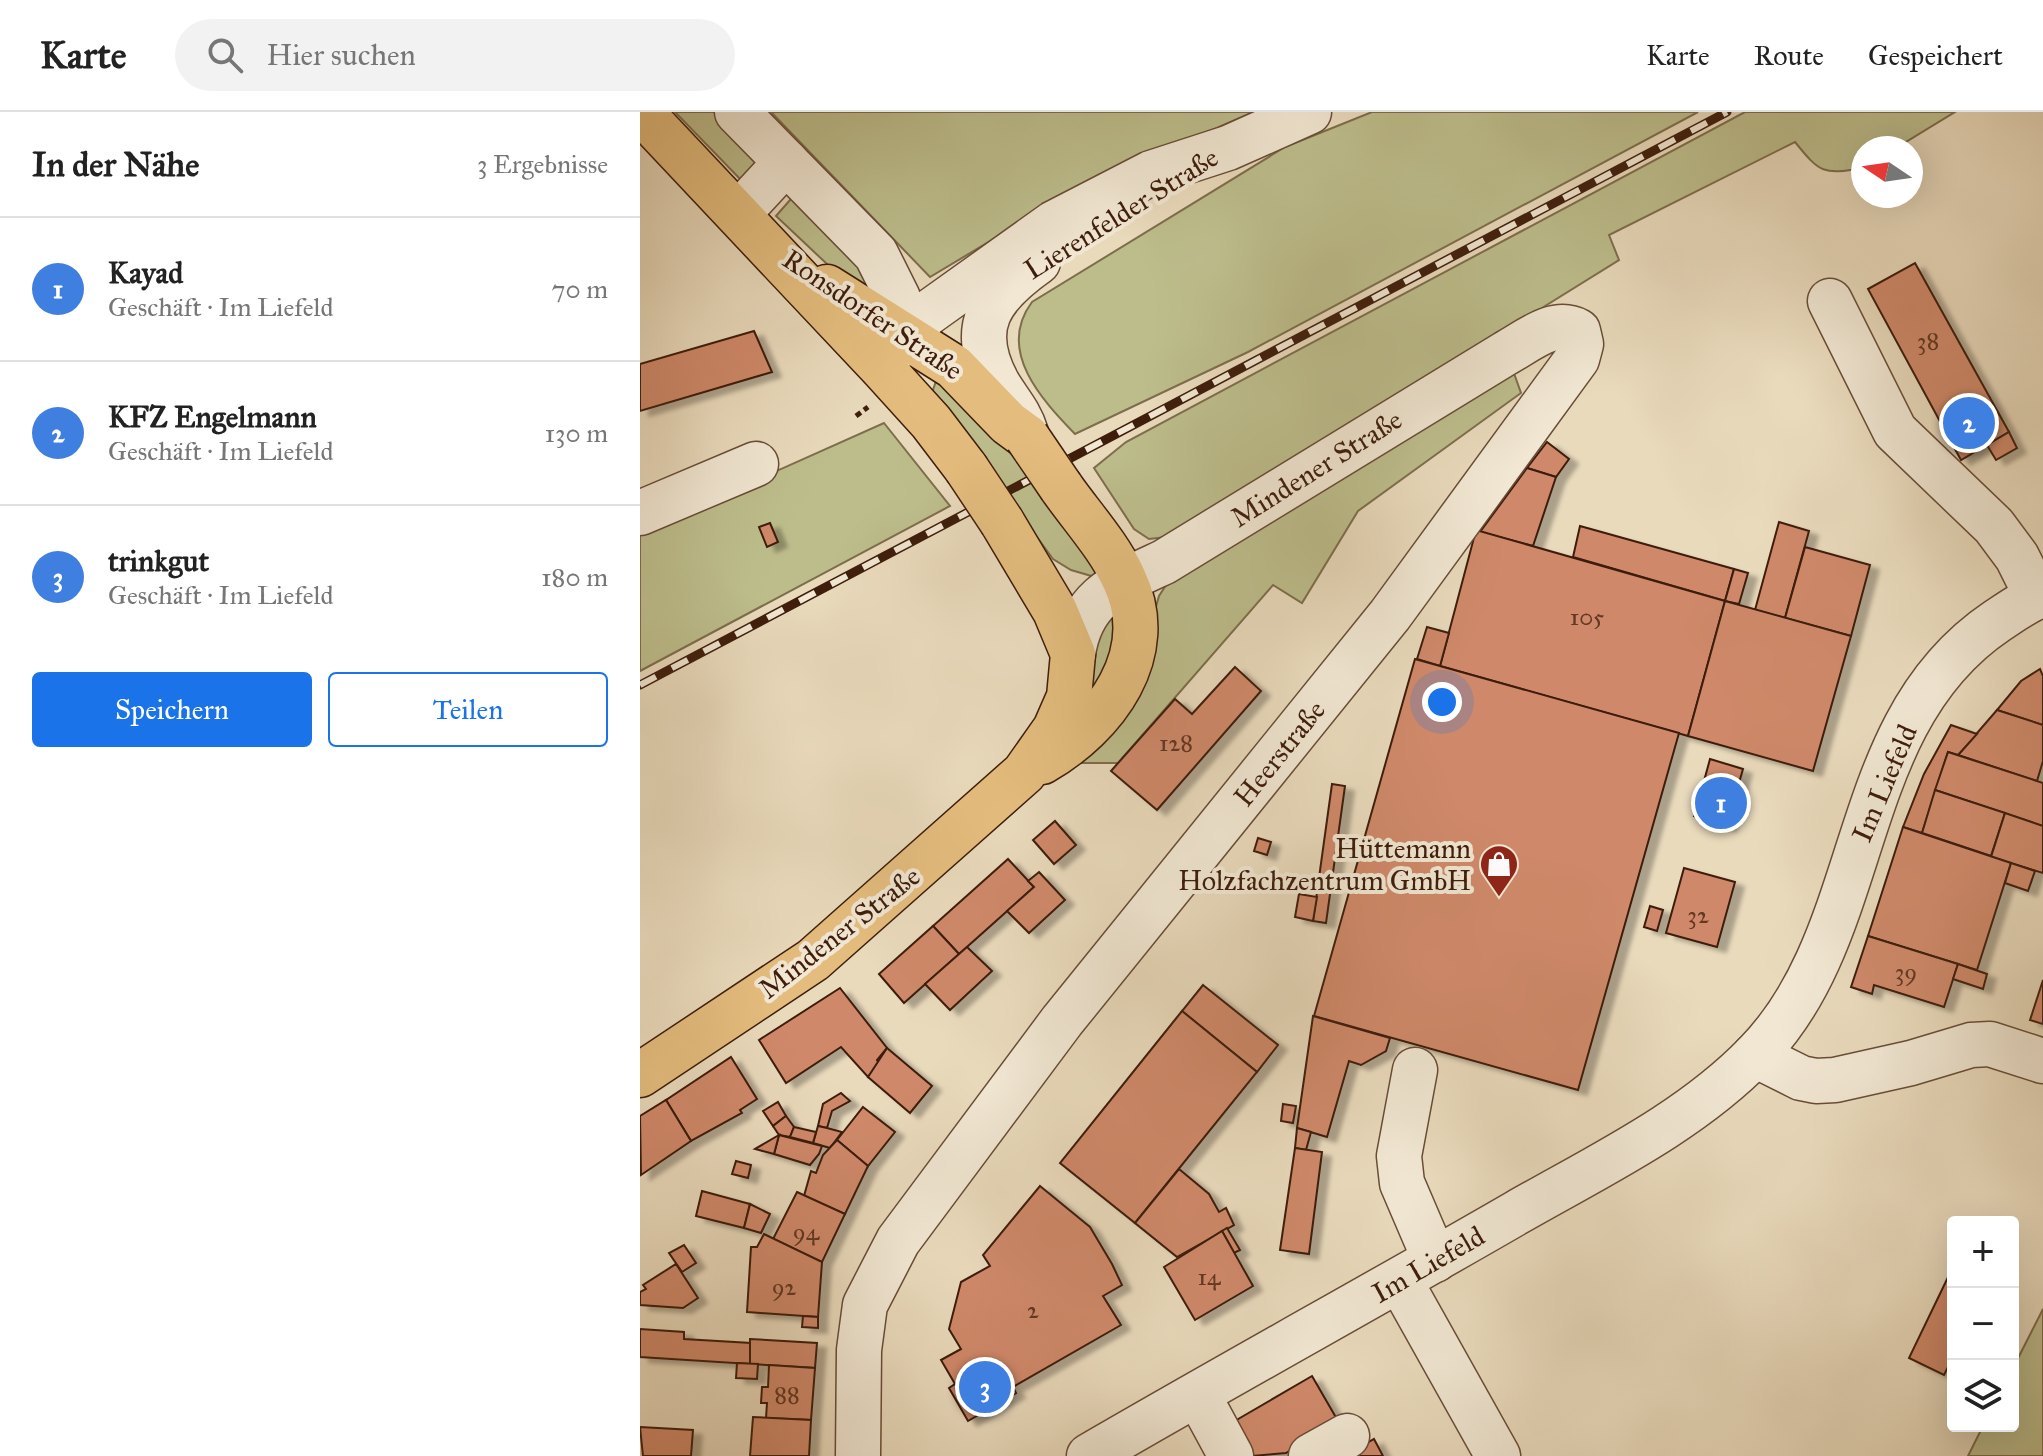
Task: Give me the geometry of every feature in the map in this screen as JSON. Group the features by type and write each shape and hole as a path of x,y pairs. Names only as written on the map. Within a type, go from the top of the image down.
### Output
{"main road":[{"name":"Ronsdorfer Straße","path":"641,112 752,226 842,326 892,351 947,362 971,381 1008,423 1027,437 1061,487 1118,585"},
{"name":"Ronsdorfer Straße","path":"752,226 833,292 892,351 931,422 1007,527 1016,550 1055,611"},
{"name":"Mindener Straße","path":"640,1075 813,960 1024,773 1084,734 1106,711 1130,664 1135,632 1118,585"},
{"name":"Mindener Straße","path":"1024,773 1063,713 1073,681 1073,654 1055,611"}],"street":[{"path":"737,112 876,254 898,298 892,351"},
{"name":"Lierenfelder Straße","path":"892,351 1000,259 1054,223 1151,173 1228,148 1309,112"},
{"name":"Lierenfelder Straße","path":"947,362 986,318 995,298 1034,265 1170,190 1228,148"},
{"path":"752,226 786,162"},
{"path":"1830,301 1895,431 1994,526 2040,596"},
{"path":"986,318 984,342 990,363 999,384 1020,414 1027,437"},
{"name":"Heerstraße","path":"858,1456 859,1350 865,1305 898,1241 1062,1021 1390,615 1577,359 1581,344 1578,331 1568,326 1554,327 1506,353"},
{"name":"Mindener Straße","path":"1073,654 1082,619 1118,585 1164,562 1506,353"},
{"path":"640,513 756,464"},
{"path":"1007,527 1024,540 1065,583 1077,588 1118,585"},
{"name":"Im Liefeld","path":"1089,1456 1657,1132 1755,1055 1789,1013 1810,976 1883,772 1922,694 1979,633 2040,596"},
{"path":"1755,1055 1839,1094 1971,1045 1990,1044 2043,1061"},
{"path":"1415,1070 1399,1156 1418,1270 1498,1456"},
{"path":"1198,1395 1231,1456"}],"green space":[{"path":"675,112 718,112 763,159 743,182"},
{"path":"771,112 1253,112 1074,191 930,277"},
{"path":"1372,112 1698,112 1248,352 1075,434 1037,390 1021,356 1019,338 1022,320 1032,302 1285,147"},
{"path":"1745,112 1955,112 1916,136 1851,136 1851,170 1823,169 1795,142 1609,235 1619,260 1176,536 1149,539 1134,529 1094,468 1126,442"},
{"path":"797,192 871,274 864,292 845,281 776,216"},
{"path":"1511,365 1521,393 1358,511 1302,603 1273,585 1118,763 1080,763 1126,712 1159,596 1168,582"},
{"path":"936,381 966,391 1099,573 1095,577 1071,570 1053,559 932,393"},
{"path":"884,423 950,506 640,671 640,532"},
{"path":"1116,607 1119,639 1089,708 1090,647"},
{"path":"2043,1309 2043,1456 1968,1456 1980,1432 2019,1432 2019,1356"}],"building":[{"path":"1915,263 2009,432 1961,460 1868,289"},
{"path":"754,331 772,372 640,411 640,364"},
{"path":"2009,432 2017,448 1996,460 1987,445"},
{"path":"1547,442 1569,459 1556,477 1527,468"},
{"path":"1527,468 1556,477 1533,546 1480,532"},
{"path":"1779,522 1809,531 1785,618 1755,610"},
{"path":"770,523 778,542 767,547 759,527"},
{"path":"1580,526 1734,569 1725,601 1573,557"},
{"path":"1476,530 1725,601 1688,736 1440,666"},
{"path":"1805,547 1870,565 1851,636 1785,618"},
{"path":"1734,569 1748,573 1739,604 1725,601"},
{"path":"1725,601 1851,636 1813,771 1688,736"},
{"path":"1427,627 1449,633 1440,666 1417,659"},
{"path":"1415,659 1679,733 1578,1090 1314,1016"},
{"path":"1235,667 1261,691 1157,810 1111,771 1175,699 1192,714"},
{"path":"2040,669 2043,676 2043,725 1997,710 2021,681"},
{"path":"1997,710 2043,725 2043,761 2037,781 1958,755"},
{"path":"1951,725 1977,734 1958,755 1948,752 1922,833 1903,827 1924,774"},
{"path":"1948,752 2043,783 2043,826 1935,790"},
{"path":"1710,759 1743,769 1737,790 1704,781"},
{"path":"1704,781 1737,790 1727,826 1694,816"},
{"path":"1332,784 1345,786 1326,923 1313,921"},
{"path":"1935,790 2005,813 1991,856 1922,833"},
{"path":"2005,813 2043,826 2043,873 1991,857"},
{"path":"1055,821 1076,845 1054,864 1033,840"},
{"path":"1903,827 2011,863 1977,970 1868,936"},
{"path":"1258,838 1271,842 1267,855 1254,851"},
{"path":"1008,859 1034,887 959,954 933,926"},
{"path":"2011,863 2035,871 2028,891 2005,883"},
{"path":"1684,868 1735,882 1717,947 1666,933"},
{"path":"1039,872 1065,900 1029,933 1007,911 1034,887 1028,881"},
{"path":"1299,894 1317,897 1313,921 1295,917"},
{"path":"1650,906 1663,910 1657,931 1644,927"},
{"path":"933,926 959,954 904,1003 879,974"},
{"path":"1868,936 1958,964 1944,1007 1874,985 1872,994 1851,987"},
{"path":"967,947 992,971 950,1010 925,984"},
{"path":"1958,964 1987,974 1983,989 1953,979"},
{"path":"2043,980 2043,1024 2030,1020"},
{"path":"1203,985 1278,1045 1257,1072 1182,1011"},
{"path":"840,988 887,1048 877,1060 879,1063 868,1077 841,1047 786,1083 759,1040"},
{"path":"1182,1011 1257,1072 1135,1223 1060,1163"},
{"path":"1313,1016 1390,1038 1386,1051 1361,1065 1349,1061 1327,1137 1297,1128"},
{"path":"887,1048 932,1086 910,1113 868,1077"},
{"path":"731,1057 757,1099 740,1110 742,1113 691,1141 666,1100"},
{"path":"841,1093 850,1101 832,1111 827,1128 818,1126 823,1104"},
{"path":"666,1100 691,1141 641,1175 640,1116"},
{"path":"778,1102 786,1116 773,1126 763,1111"},
{"path":"1283,1104 1296,1106 1293,1123 1281,1121"},
{"path":"863,1107 895,1132 868,1166 837,1140"},
{"path":"786,1116 794,1127 790,1137 779,1135 773,1126"},
{"path":"818,1126 842,1132 830,1148 813,1143"},
{"path":"794,1127 816,1132 813,1143 790,1137"},
{"path":"1297,1128 1311,1132 1306,1150 1295,1148"},
{"path":"779,1135 822,1146 810,1165 774,1154"},
{"path":"779,1135 774,1154 755,1149"},
{"path":"837,1140 868,1166 845,1214 804,1196 811,1171 816,1173 823,1155"},
{"path":"1295,1148 1322,1152 1309,1254 1280,1250"},
{"path":"736,1161 751,1165 748,1178 732,1174"},
{"path":"1179,1169 1209,1194 1219,1212 1226,1208 1234,1225 1177,1257 1135,1223"},
{"path":"1040,1186 1090,1227 1112,1264 1122,1285 1103,1296 1121,1325 1013,1387 1016,1393 968,1421 949,1388 955,1384 941,1360 961,1349 949,1329 961,1282 990,1266 983,1255"},
{"path":"702,1191 750,1204 744,1228 696,1216"},
{"path":"797,1192 845,1214 822,1262 773,1239"},
{"path":"750,1204 770,1214 761,1233 744,1228"},
{"path":"1227,1228 1240,1250 1234,1253 1222,1231"},
{"path":"1222,1231 1253,1286 1195,1320 1164,1267"},
{"path":"764,1234 822,1262 818,1317 747,1312 751,1247 757,1247"},
{"path":"684,1245 696,1263 682,1272 669,1253"},
{"path":"676,1264 698,1298 683,1308 640,1305 640,1292 646,1289 643,1285"},
{"path":"1947,1279 1947,1369 1944,1375 1909,1358"},
{"path":"803,1316 818,1317 818,1328 802,1327"},
{"path":"640,1329 684,1332 684,1339 751,1343 750,1364 640,1357"},
{"path":"750,1339 817,1343 815,1368 750,1364"},
{"path":"737,1363 758,1364 757,1379 736,1378"},
{"path":"769,1365 815,1368 811,1420 766,1418 767,1403 761,1403 762,1387 768,1387"},
{"path":"1312,1376 1338,1421 1286,1453 1252,1456 1233,1422"},
{"path":"753,1417 811,1420 809,1456 750,1456"},
{"path":"640,1427 693,1430 691,1456 643,1456"},
{"path":"1374,1439 1383,1456 1345,1456"}],"railway":[{"path":"640,685 1727,112"}],"place":[{"name":"KFZ Engelmann","path":"1969,423"},
{"name":"Kayad","path":"1721,803"},
{"name":"Hüttemann Holzfachzentrum GmbH","path":"1499,898"},
{"name":"trinkgut","path":"985,1387"}]}
